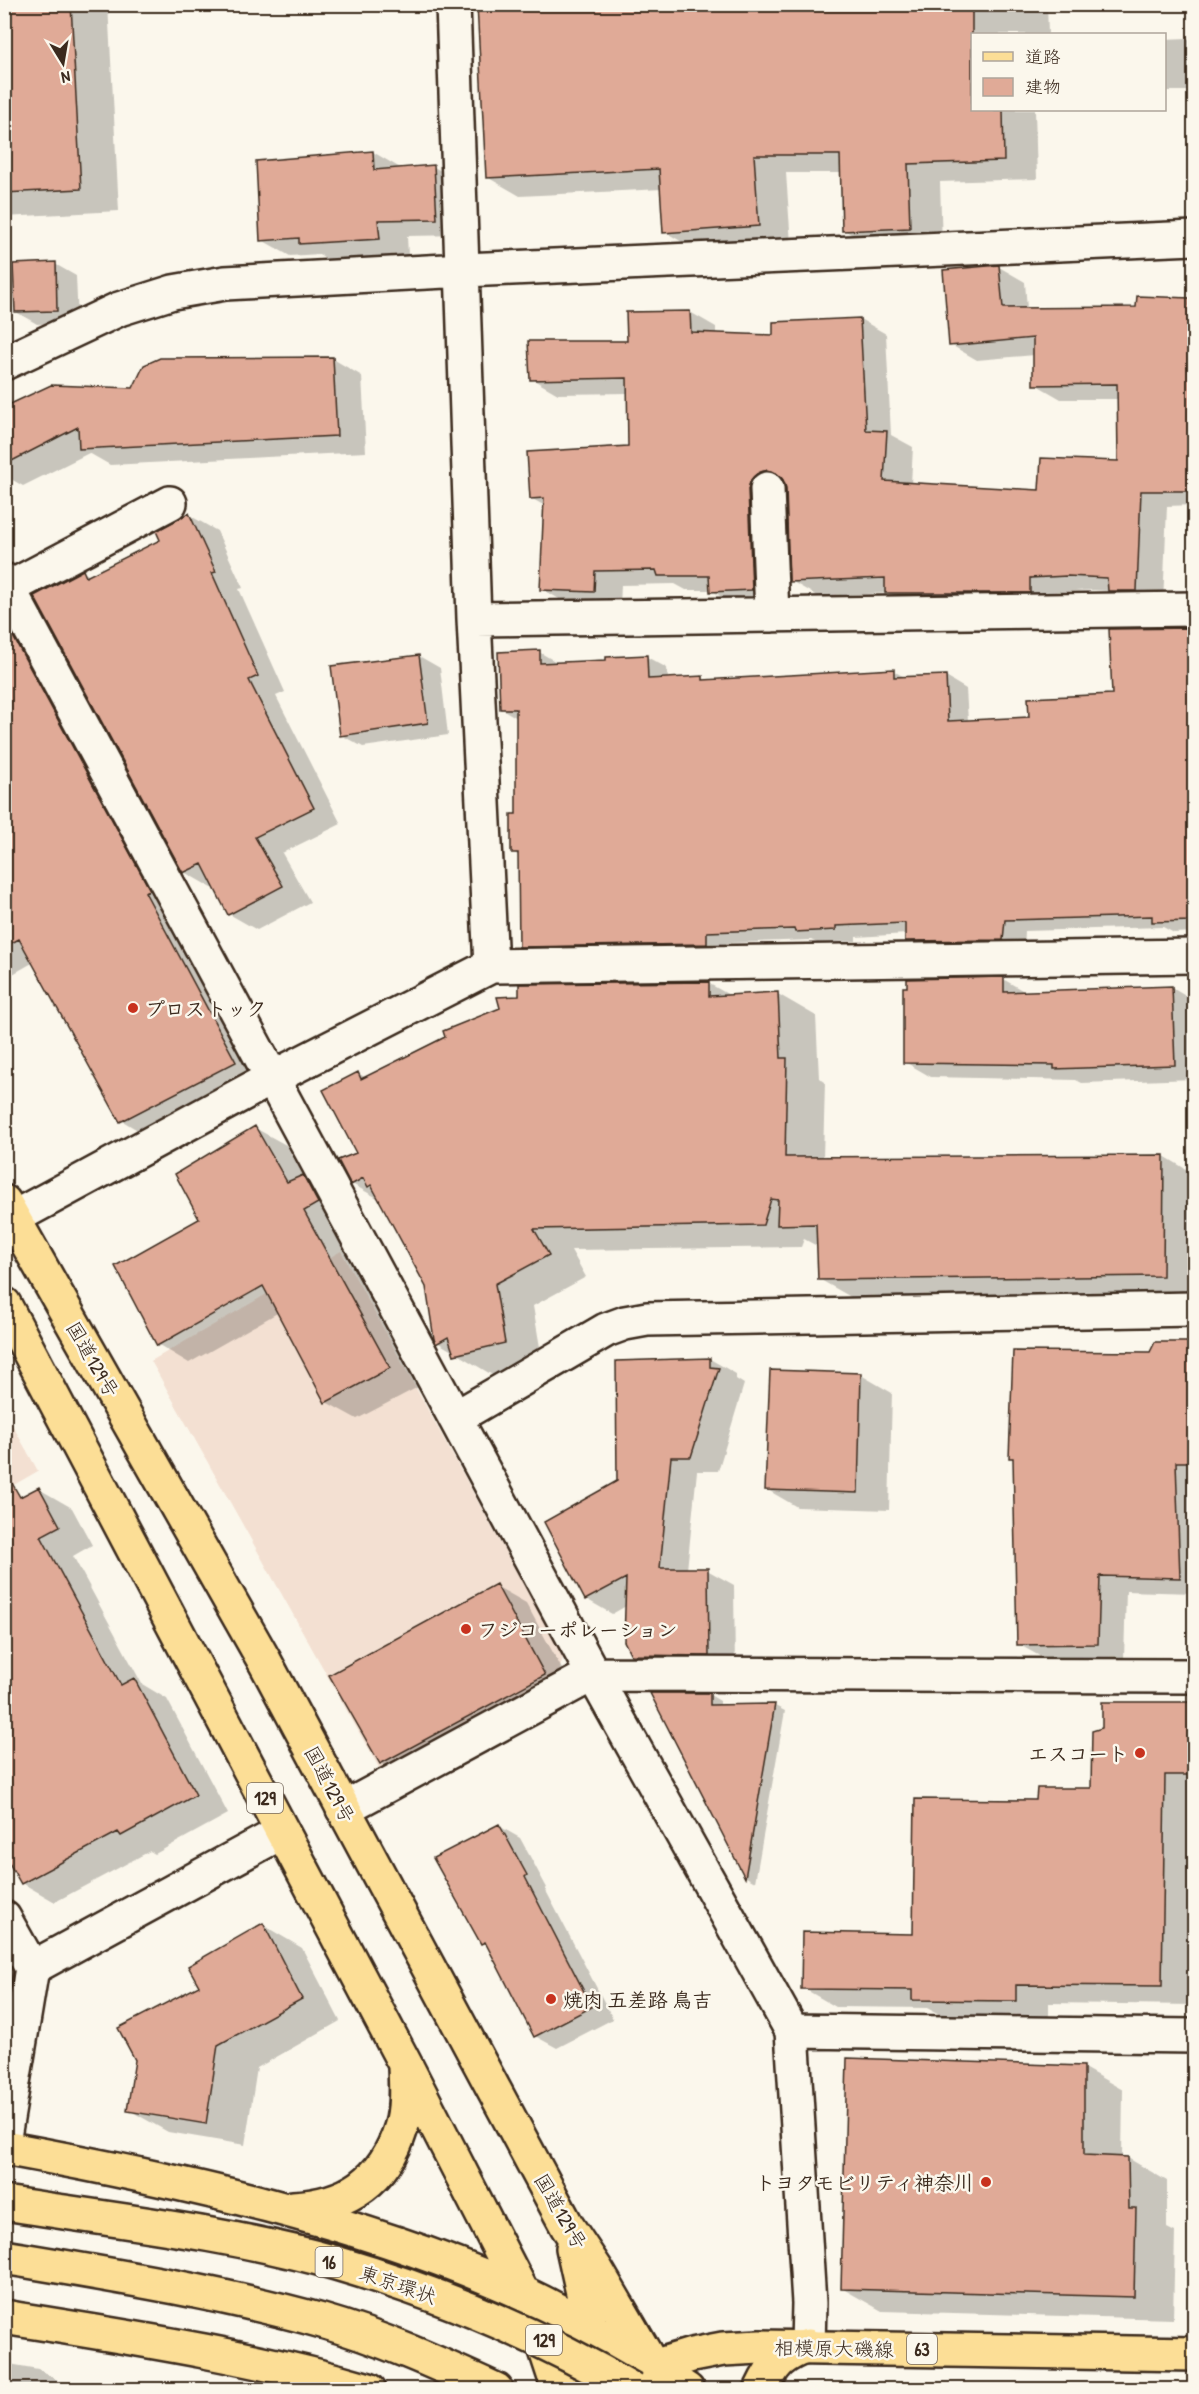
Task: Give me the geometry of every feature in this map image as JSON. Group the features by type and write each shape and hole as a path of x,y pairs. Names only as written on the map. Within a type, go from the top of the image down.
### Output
{"main road":[{"name":"国道129号","path":"9,1210 265,1662 567,2226 597,2271 638,2382"},
{"name":"129","path":"4,1304 405,2064 523,2294 536,2320 559,2390"},
{"path":"279,2209 312,2207 338,2201 363,2188 387,2160 402,2128 406,2093 405,2064"},
{"path":"4,2148 114,2168 279,2209 372,2236 523,2294 591,2329 638,2382 687,2390"},
{"name":"東京環状","path":"4,2203 147,2225 246,2243 334,2263 421,2290 510,2327 600,2370 638,2382"},
{"path":"567,2226 591,2329 592,2355 588,2390"},
{"path":"4,2257 224,2297 323,2322 410,2351 496,2390"},
{"path":"4,2318 219,2353 313,2373 369,2390"},
{"path":"761,2390 770,2369 788,2353 808,2346"},
{"name":"相模原大磯線","path":"638,2382 692,2355 723,2349 808,2346 1194,2354"}],"street":[{"path":"453,4 464,270 474,619 491,966"},
{"path":"4,363 119,309 173,292 225,283 464,270 1194,238"},
{"path":"767,489 771,615"},
{"path":"170,503 7,584 593,1674 792,2031 809,2303 808,2346"},
{"path":"474,619 1194,609"},
{"path":"9,1210 491,966 1194,956"},
{"path":"455,1418 606,1330 625,1323 647,1319 1194,1309"},
{"path":"343,1809 593,1674 1194,1676"},
{"path":"32,1968 282,1832"},
{"path":"4,1918 32,1968 4,2137"},
{"path":"792,2031 1194,2036"}],"shaded area":[{"path":"341,1251 563,1657 559,1672 379,1768 151,1361"},
{"path":"4,1410 38,1471 5,1490 4,1490"}],"building":[{"path":"4,4 71,4 81,189 4,193"},
{"path":"477,4 972,4 971,111 1003,111 1004,161 908,164 910,228 842,231 840,155 754,155 759,226 663,233 659,169 486,178"},
{"path":"373,151 374,170 434,165 437,219 378,220 380,239 299,244 299,238 260,241 256,161"},
{"path":"56,262 57,311 15,312 13,264"},
{"path":"999,265 1003,308 1136,307 1137,296 1190,298 1188,366 1194,366 1194,491 1141,491 1137,591 1108,591 1107,578 1067,576 1030,578 1030,593 885,593 885,578 789,582 786,488 783,480 776,473 767,470 757,474 751,480 748,489 752,590 710,592 709,576 658,576 656,570 595,571 594,592 540,590 544,498 530,499 527,452 628,446 627,378 530,380 528,341 627,341 626,312 690,311 691,332 773,335 773,322 860,318 866,430 887,431 884,481 1039,490 1041,458 1118,461 1117,384 1033,385 1033,338 949,346 943,270"},
{"path":"333,357 337,436 79,449 78,427 4,465 4,407 51,385 133,388 144,365 160,358"},
{"path":"189,513 216,572 212,573 258,676 249,680 314,808 255,837 283,886 228,915 202,864 183,873 34,596 83,570 86,577 160,540 156,531"},
{"path":"4,620 150,890 145,892 236,1062 120,1122 19,939 4,947"},
{"path":"1194,628 1194,682 1190,682 1194,764 1194,845 1191,845 1194,921 1152,922 1152,916 1005,920 1003,940 905,941 905,923 836,926 836,930 795,932 794,929 707,932 707,944 519,947 518,853 511,853 511,814 516,814 516,709 500,709 498,652 540,650 540,663 606,660 606,657 647,655 648,679 703,676 703,680 894,669 894,677 946,675 948,721 1029,717 1028,698 1112,694 1109,629"},
{"path":"419,655 428,723 340,736 331,666"},
{"path":"1004,977 1004,992 1172,986 1175,1065 1054,1069 1054,1065 903,1063 903,987 907,987 907,979"},
{"path":"709,982 709,996 778,992 781,1058 787,1058 785,1157 1164,1155 1163,1276 818,1280 816,1224 777,1225 778,1200 771,1199 763,1225 534,1229 549,1255 495,1284 505,1343 454,1355 448,1337 436,1344 426,1287 371,1185 368,1187 363,1178 351,1185 338,1160 356,1153 323,1090 358,1072 361,1079 445,1037 443,1031 500,1008 497,997 519,996 519,984"},
{"path":"255,1126 287,1182 303,1175 318,1203 304,1211 390,1368 325,1403 263,1286 157,1346 115,1266 199,1219 175,1174"},
{"path":"1155,1342 1194,1342 1194,1395 1190,1395 1190,1462 1176,1462 1180,1578 1100,1576 1098,1644 1017,1645 1013,1458 1009,1458 1013,1351 1150,1352"},
{"path":"710,1358 710,1367 719,1368 691,1457 671,1457 660,1568 708,1568 709,1656 631,1655 624,1641 626,1578 585,1600 544,1522 617,1481 616,1361"},
{"path":"770,1370 861,1373 858,1493 765,1490"},
{"path":"4,1469 20,1497 39,1487 60,1526 41,1536 121,1685 134,1678 196,1795 121,1836 118,1832 21,1884 4,1854"},
{"name":"フジコーポレーション","path":"496,1584 545,1675 380,1764 329,1675"},
{"path":"650,1693 710,1693 710,1705 775,1704 745,1878"},
{"path":"1102,1702 1190,1702 1189,1775 1165,1775 1162,1986 1016,1985 1016,2001 912,2000 912,1990 801,1989 802,1932 913,1934 915,1799 1036,1800 1037,1788 1091,1788 1092,1731 1102,1728"},
{"path":"499,1824 527,1875 525,1877 592,2007 534,2037 485,1942 481,1944 433,1858"},
{"path":"263,1923 302,1999 218,2045 206,2124 127,2111 135,2060 118,2028 199,1986 188,1966"},
{"name":"トヨタモビリティ神奈川","path":"847,2058 1084,2066 1084,2155 1128,2157 1129,2208 1136,2208 1134,2297 841,2289"}],"place":[{"name":"プロストック","path":"133,1008"},
{"name":"フジコーポレーション","path":"466,1629"},
{"name":"エスコート","path":"1140,1753"},
{"name":"焼肉 五差路 鳥吉","path":"551,1999"},
{"name":"トヨタモビリティ神奈川","path":"986,2182"}]}
